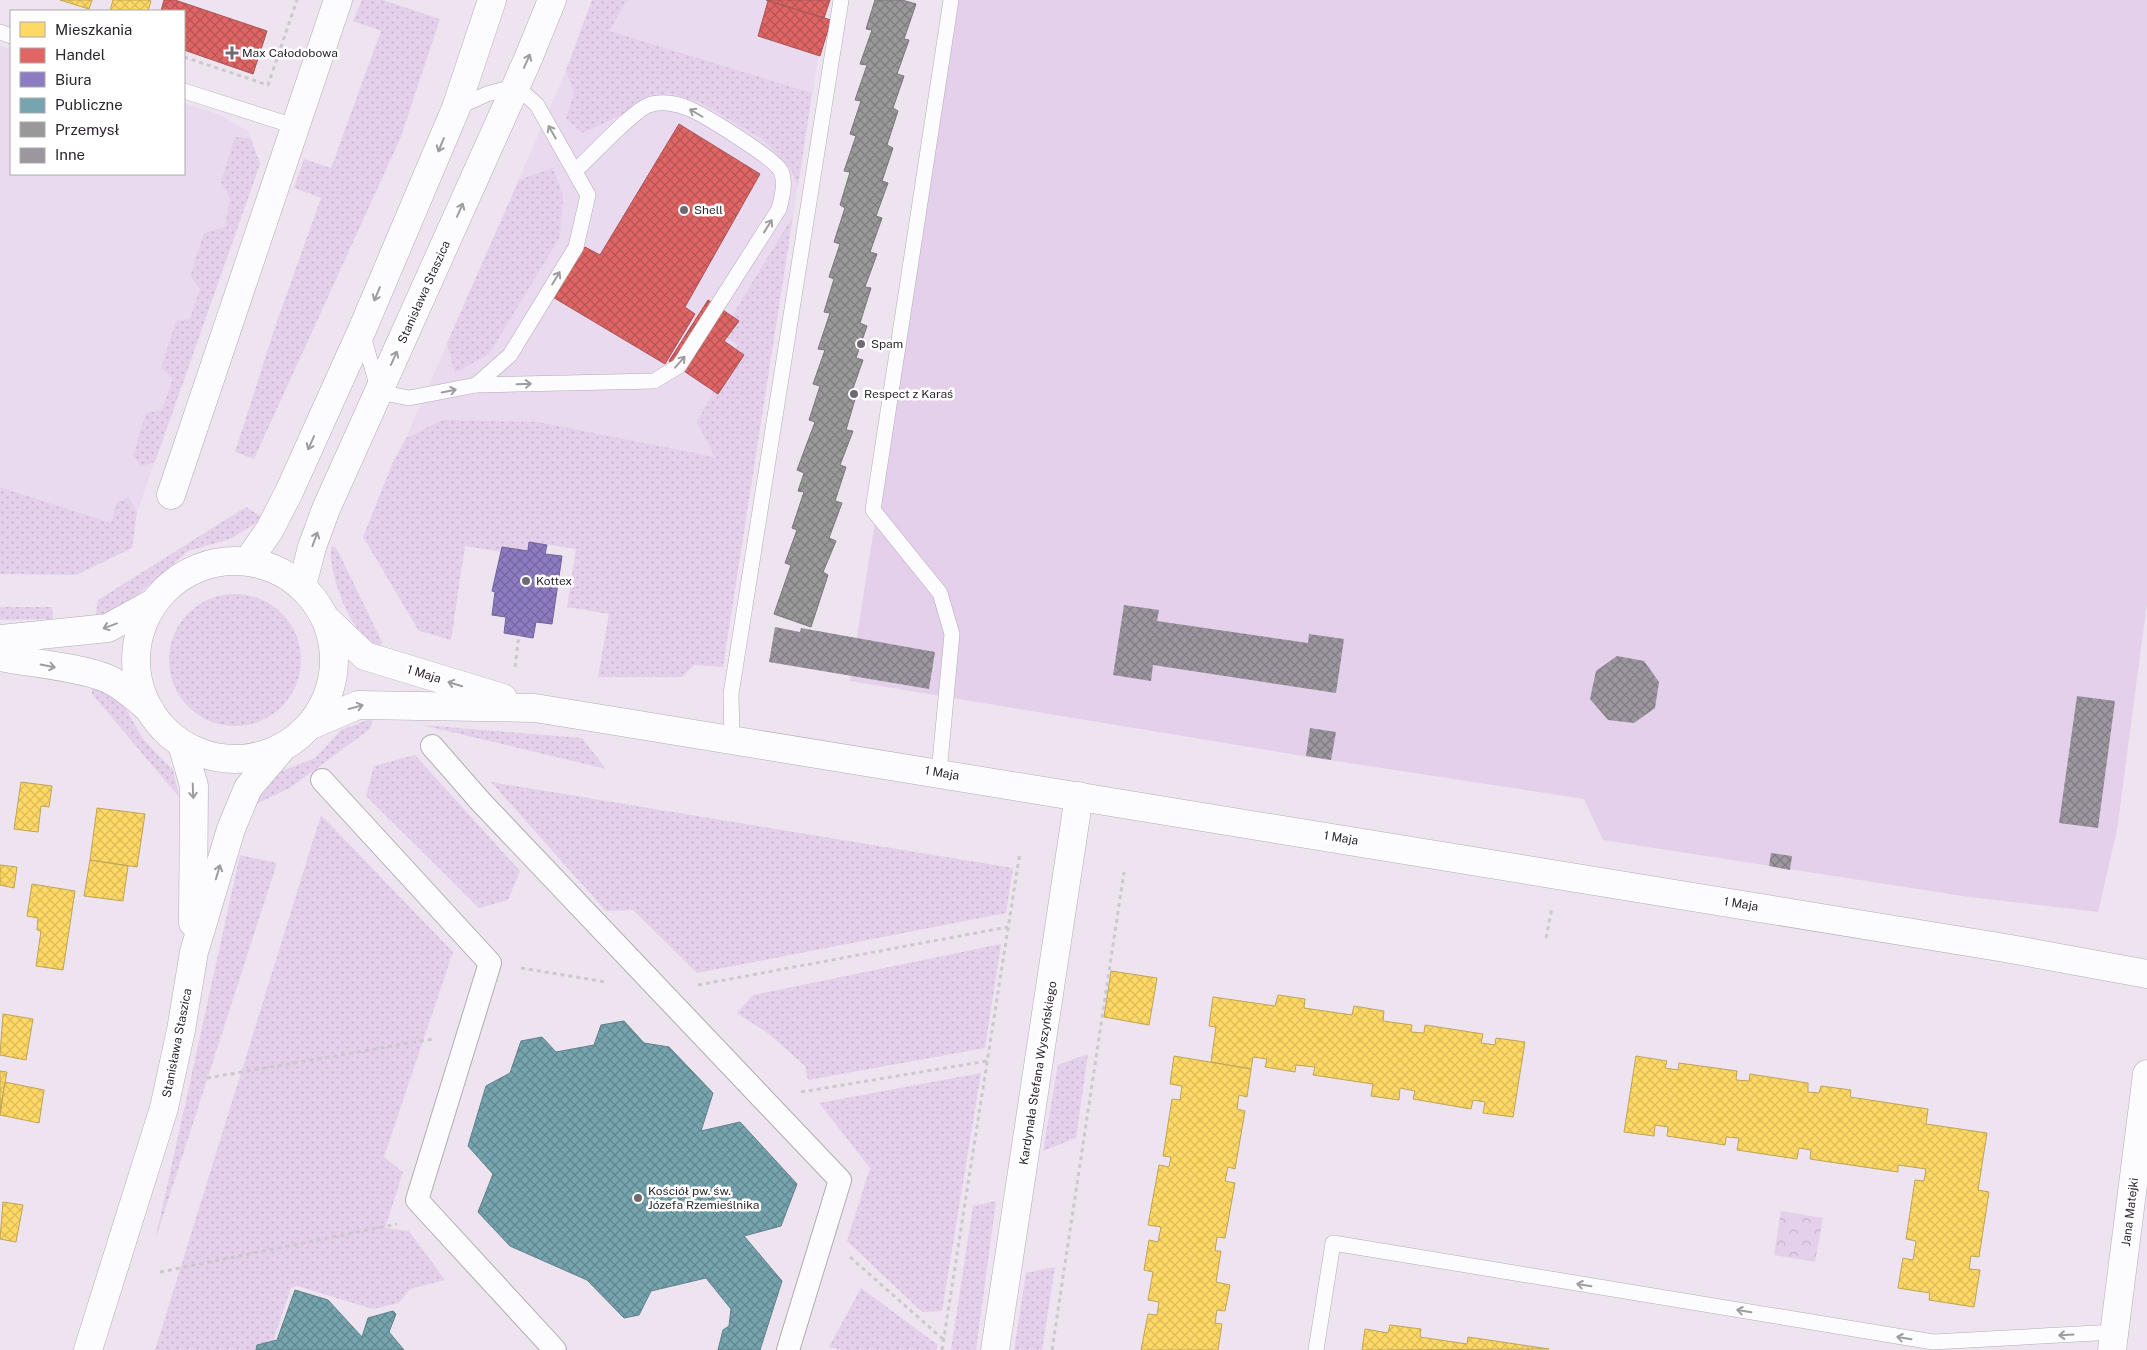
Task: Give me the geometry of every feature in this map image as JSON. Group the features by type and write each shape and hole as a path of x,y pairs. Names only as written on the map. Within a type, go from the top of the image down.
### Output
{"street":[{"path":"171,495 338,0"},
{"path":"248,561 270,529 289,492 362,330 456,108 492,0"},
{"name":"Stanisława Staszica","path":"302,586 312,547 326,509 516,86 552,0"},
{"path":"0,639 108,628 153,603 172,583 195,569 221,561 248,561 277,570 302,586 316,601 326,618 334,646 334,674 326,701 311,725 283,747 259,756 232,759 206,755 182,744 164,729 150,710 128,691 108,679 87,673 0,657"},
{"path":"150,710 139,684 136,656 141,628 153,603"},
{"name":"1 Maja","path":"326,618 365,656 535,708"},
{"name":"1 Maja","path":"311,725 358,705 535,708 2005,948 2147,974"},
{"path":"182,744 194,786 194,952"},
{"path":"432,746 481,802 840,1180 788,1350"},
{"name":"Stanisława Staszica","path":"88,1350 164,1108 181,1030 194,952 231,829 248,788 283,747"},
{"path":"322,780 490,963 417,1200 555,1350"},
{"name":"Kardynała Stefana Wyszyńskiego","path":"995,1350 1079,796"},
{"name":"Jana Matejki","path":"2114,1341 2147,1074"}],"lane":[{"path":"732,739 731,694 841,0"},
{"path":"939,773 952,634 940,593 873,510 951,0"},
{"path":"456,108 487,94 516,86 537,105 588,195 576,246 510,355 476,386"},
{"path":"185,91 294,126"},
{"path":"362,330 379,392 409,398 476,386 654,381 679,366 779,209 784,190 781,172 770,158 690,109 667,102 649,104 633,116 575,171"},
{"path":"1316,1350 1333,1243 1933,1342 2114,1341"}],"path":[{"path":"185,57 268,85 297,0"},
{"path":"514,668 519,635"},
{"path":"942,1350 1020,852"},
{"path":"1052,1350 1124,872"},
{"path":"1546,938 1553,902"},
{"path":"490,963 661,992 1008,928"},
{"path":"207,1078 469,1032"},
{"path":"762,1098 987,1061"},
{"path":"160,1272 385,1229 429,1214"},
{"path":"824,1234 944,1340"}],"shaded area":[{"path":"592,0 827,0 754,465 442,420 406,438 566,71"},
{"path":"0,46 10,49 10,175 185,175 185,103 220,115 248,131 260,164 137,512 111,523 0,487"}],"green space":[{"path":"362,0 383,0 440,19 400,139 254,459 235,452 275,327 321,198 294,188 304,159 331,168 381,31 353,21"},
{"path":"592,0 630,0 626,2 609,31 812,93 798,186 791,169 762,139 701,103 668,93 583,133 566,119 574,92 566,71"},
{"path":"957,0 2147,0 2147,603 2117,830 2098,912 1969,897 1603,840 1584,799 1303,756 850,681"},
{"path":"235,137 251,139 260,164 155,462 140,466 133,455 146,413 162,410 173,378 161,368 176,321 190,319 200,289 190,276 204,233 225,227 230,199 221,182"},
{"path":"553,168 563,196 560,237 489,354 455,373 447,343 519,180"},
{"path":"793,216 723,667 694,665 682,677 598,677 609,614 567,607 576,549 530,542 528,551 502,547 501,552 465,546 451,640 419,631 363,537 393,462 406,438 442,420 538,422 715,457 697,422 738,345 721,334"},
{"path":"0,487 111,523 117,502 129,498 137,512 132,548 76,575 0,574"},
{"path":"246,507 264,518 230,539 188,551 134,598 95,619 98,600"},
{"path":"332,545 337,549 382,642 380,649 356,626 344,605 336,584 332,563"},
{"path":"235,594 248,595 260,599 282,613 296,635 300,647 300,673 296,685 282,707 260,721 248,725 235,726 222,725 210,721 188,707 174,685 170,673 169,660 170,647 174,635 188,613 210,599 222,595"},
{"path":"0,607 52,607 53,619 0,620"},
{"path":"92,686 106,692 125,707 143,739 173,770 179,797 92,694"},
{"path":"373,718 370,729 290,788 252,806 282,771 315,758 341,730"},
{"path":"422,725 582,738 606,769"},
{"path":"415,755 520,871 508,900 479,908 366,796 374,766"},
{"path":"491,782 1013,868 1006,913 697,973 633,910 606,911"},
{"path":"321,815 453,952 384,1157 403,1172 385,1228 409,1231 445,1280 410,1289 399,1303 373,1309 297,1286 291,1288 273,1341 257,1345 256,1350 155,1350"},
{"path":"240,855 277,863 155,1241"},
{"path":"1001,944 985,1048 808,1080 805,1066 769,1034 737,1013 753,995"},
{"path":"1088,1054 1076,1138 1043,1151 1058,1065"},
{"path":"981,1073 942,1311 922,1312 847,1241 870,1168 819,1103"},
{"path":"996,1201 976,1350 951,1350 973,1206"},
{"path":"1781,1211 1823,1218 1815,1262 1774,1255"},
{"path":"1055,1267 1042,1350 1014,1350 1026,1273"},
{"path":"861,1288 938,1345 936,1350 842,1350 829,1347"}],"building: Mieszkania":[{"path":"60,0 92,0 89,9"},
{"path":"113,0 151,1 148,10 110,10"},
{"path":"21,782 52,786 49,807 41,806 38,832 14,829"},
{"path":"97,808 145,814 137,867 90,860"},
{"path":"90,860 128,866 123,901 84,896"},
{"path":"0,865 17,867 14,888 0,885"},
{"path":"32,884 75,891 63,970 36,966 41,931 37,930 38,918 27,916"},
{"path":"1111,971 1157,978 1149,1025 1104,1017"},
{"path":"1278,995 1305,999 1304,1008 1352,1015 1354,1006 1384,1011 1383,1021 1412,1025 1411,1032 1424,1033 1425,1025 1483,1034 1481,1043 1495,1045 1496,1038 1525,1042 1513,1117 1483,1113 1485,1102 1473,1100 1471,1109 1413,1099 1415,1091 1400,1088 1399,1100 1371,1096 1373,1084 1313,1075 1315,1067 1296,1065 1295,1072 1265,1067 1267,1059 1253,1057 1251,1069 1211,1062 1216,1027 1209,1026 1213,997 1275,1006"},
{"path":"3,1014 33,1019 26,1060 0,1055"},
{"path":"1174,1056 1251,1069 1247,1097 1239,1095 1237,1109 1245,1111 1235,1169 1228,1167 1225,1181 1235,1183 1225,1238 1217,1237 1215,1251 1221,1251 1216,1282 1230,1285 1225,1311 1217,1310 1215,1323 1222,1324 1218,1350 1141,1350 1148,1314 1157,1315 1159,1302 1148,1300 1153,1272 1144,1270 1149,1240 1158,1242 1161,1227 1148,1225 1159,1165 1169,1167 1171,1157 1163,1156 1172,1099 1180,1100 1182,1086 1170,1084"},
{"path":"1636,1056 1667,1061 1665,1068 1678,1070 1679,1063 1737,1071 1736,1080 1749,1081 1750,1074 1808,1083 1808,1092 1819,1093 1821,1086 1851,1090 1850,1097 1928,1109 1926,1124 1987,1133 1978,1190 1989,1192 1979,1257 1971,1256 1969,1269 1980,1270 1974,1307 1929,1300 1930,1293 1898,1288 1903,1258 1913,1260 1916,1241 1906,1239 1915,1180 1924,1181 1926,1169 1898,1165 1898,1172 1810,1159 1811,1150 1799,1148 1797,1159 1737,1150 1739,1138 1726,1137 1725,1145 1667,1136 1668,1127 1655,1125 1654,1136 1624,1132"},
{"path":"0,1071 7,1072 0,1110"},
{"path":"5,1082 44,1090 39,1123 0,1115"},
{"path":"3,1202 23,1205 16,1242 0,1239"},
{"path":"1390,1325 1421,1329 1420,1337 1467,1344 1468,1337 1549,1349 1362,1350 1365,1329 1388,1333"}],"building: Handel":[{"path":"164,0 175,0 267,31 253,74 185,50 185,10 161,10"},
{"path":"766,0 830,0 824,18"},
{"path":"768,1 831,20 820,56 758,36"},
{"name":"Shell","path":"679,124 760,174 685,307 695,314 665,364 551,296 585,247 600,255"},
{"path":"708,300 739,321 724,341 744,355 718,394 669,361"}],"building: Biura":[{"name":"Kottex","path":"529,542 547,545 545,554 562,556 552,624 536,622 533,638 504,633 506,617 492,615 495,592 492,591 502,547 528,551"}],"building: Publiczne":[{"name":"Kościół pw. św. Józefa Rzemieślnika","path":"624,1021 644,1043 669,1047 713,1093 701,1131 740,1122 797,1184 781,1226 744,1236 782,1281 760,1350 718,1350 723,1330 729,1326 731,1309 706,1278 651,1291 639,1315 624,1318 587,1280 510,1246 478,1212 493,1174 468,1146 486,1086 510,1073 521,1041 542,1037 556,1052 594,1045 601,1025"},
{"path":"295,1290 328,1300 362,1337 368,1318 393,1311 396,1314 389,1332 404,1350 256,1350 257,1345 277,1340"}],"building: Przemysł":[{"path":"875,0 902,0 916,4 904,39 909,40 897,74 904,76 893,108 898,111 887,145 893,148 882,181 888,183 876,216 882,218 870,252 877,254 865,287 871,288 860,323 867,326 856,358 863,360 851,394 856,396 846,430 853,431 840,465 846,467 835,501 842,503 829,538 836,541 823,572 828,575 811,627 774,614 791,565 785,563 797,530 792,528 804,492 798,491 804,473 797,470 815,422 809,420 820,386 813,384 825,350 818,349 830,313 824,312 834,279 829,277 840,244 834,242 845,208 840,205 850,172 844,171 856,136 850,134 861,101 855,100 867,65 860,64 872,30 866,29"}],"building: Inne":[{"path":"1124,605 1159,610 1157,621 1308,643 1309,634 1344,639 1336,693 1153,665 1151,681 1113,675"},
{"path":"775,627 800,632 801,628 935,652 929,689 769,662"},
{"path":"1617,656 1644,661 1659,682 1655,708 1634,723 1608,720 1590,699 1596,671"},
{"path":"2077,696 2115,701 2098,828 2059,823"},
{"path":"1310,728 1336,732 1331,760 1306,756"},
{"path":"1771,853 1792,856 1790,870 1769,866"}],"place":[{"name":"Max Całodobowa","path":"232,53"},
{"name":"Shell","path":"684,210"},
{"name":"Spam","path":"861,344"},
{"name":"Respect z Karaś","path":"854,394"},
{"name":"Kottex","path":"526,581"},
{"name":"Kościół pw. św. Józefa Rzemieślnika","path":"638,1198"}]}
